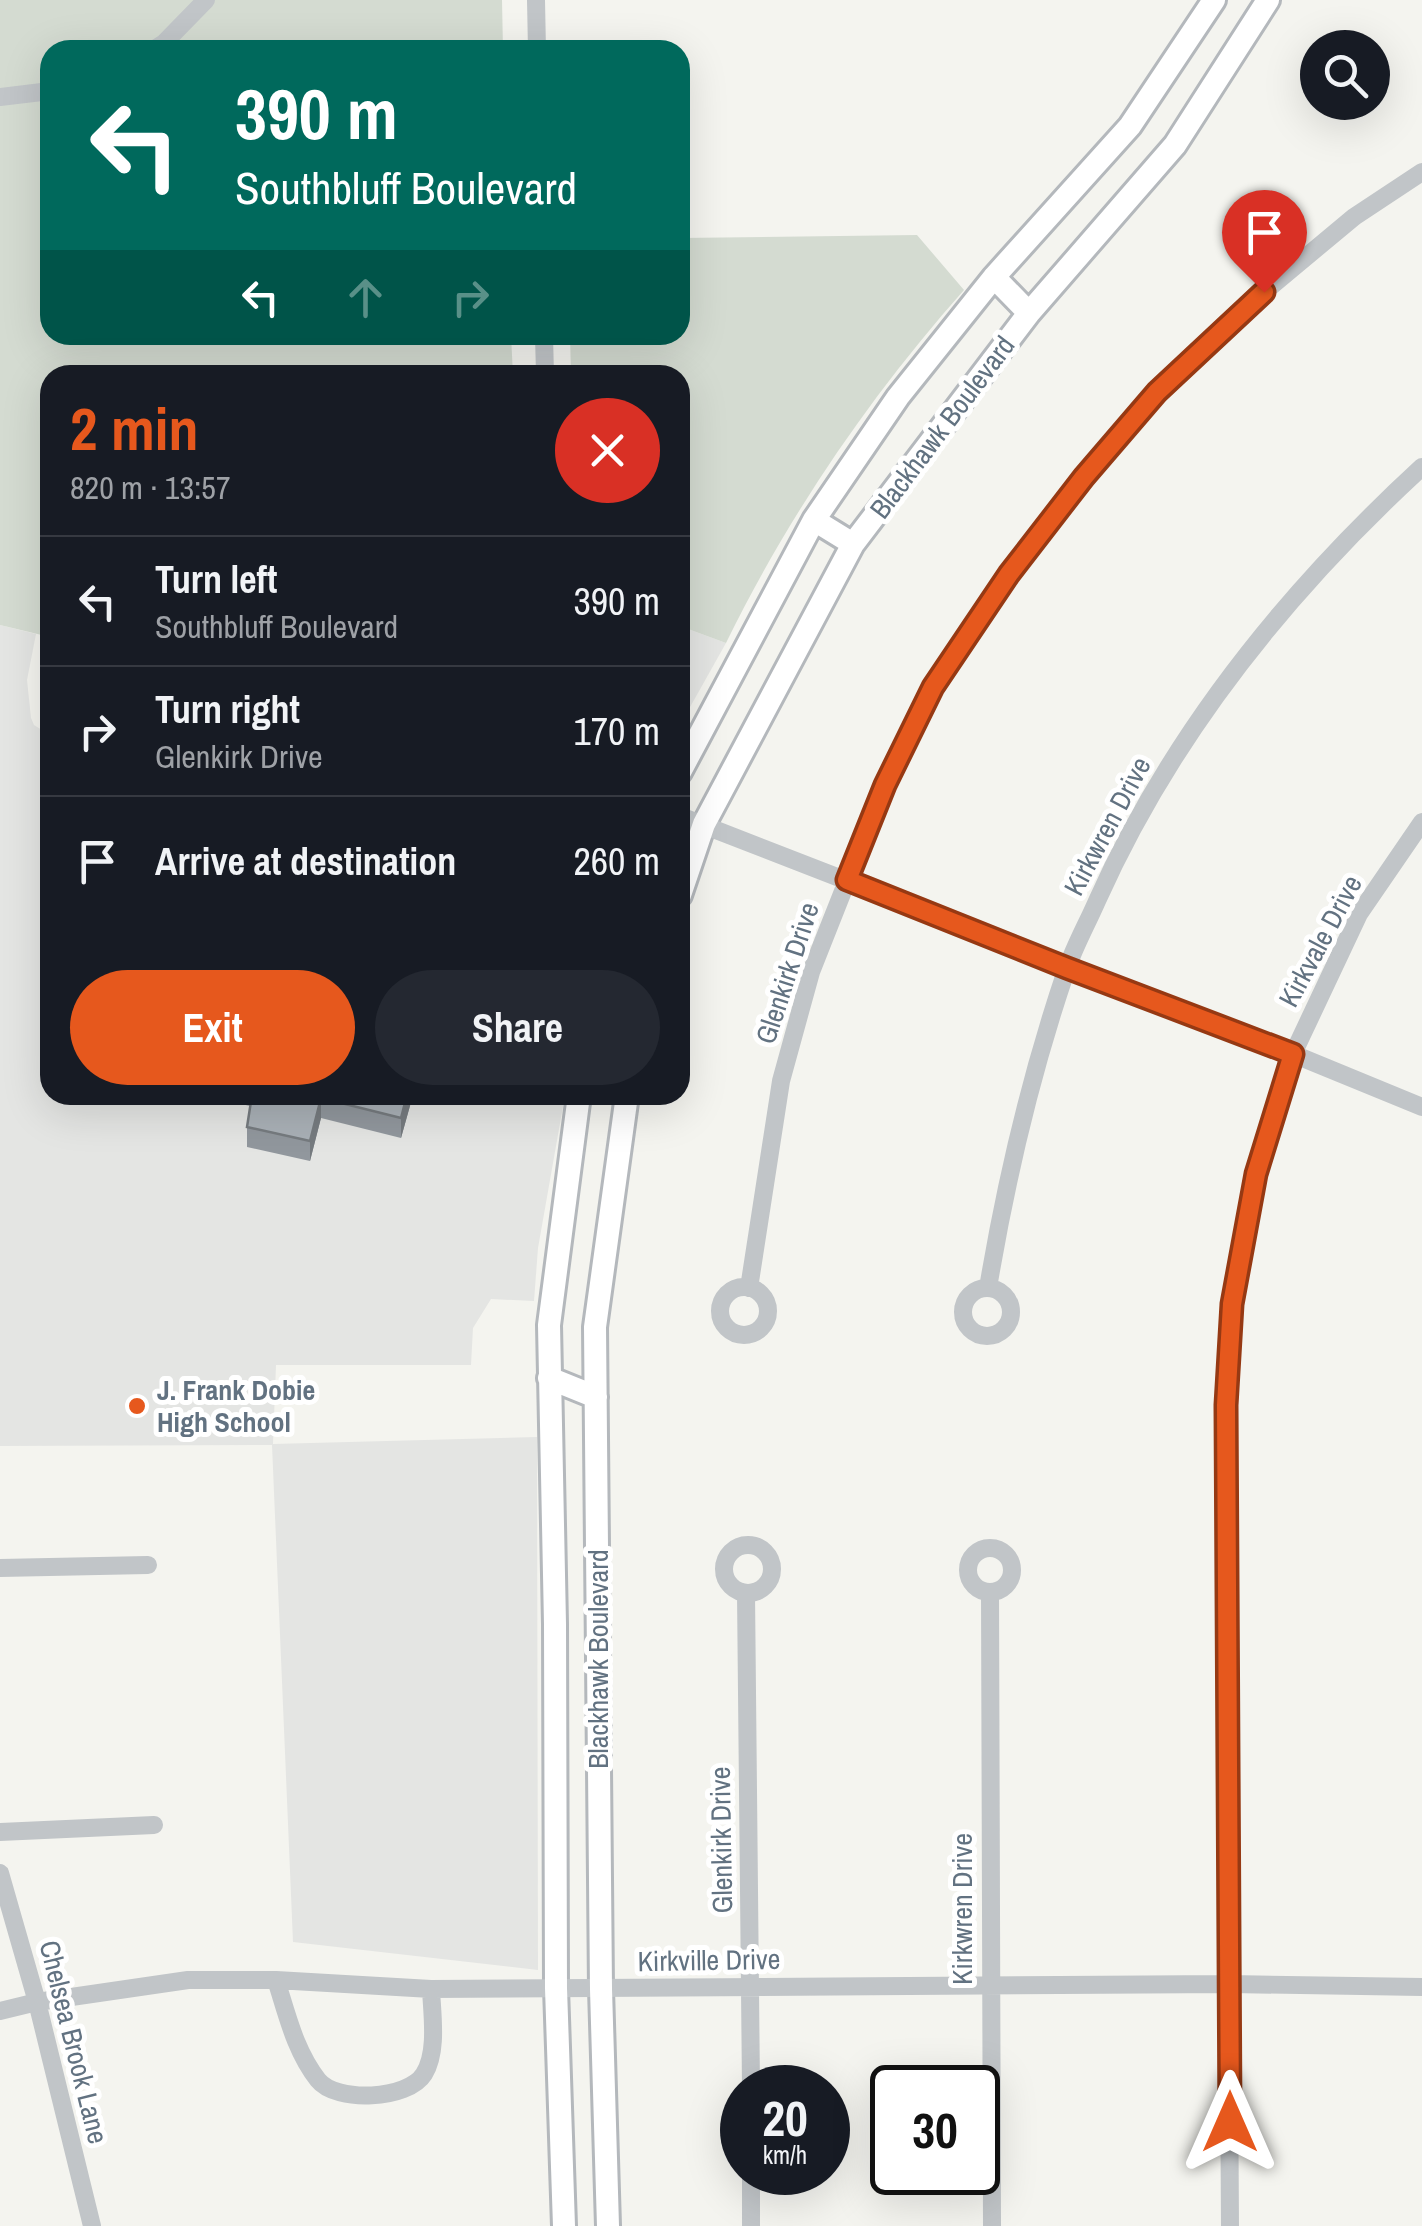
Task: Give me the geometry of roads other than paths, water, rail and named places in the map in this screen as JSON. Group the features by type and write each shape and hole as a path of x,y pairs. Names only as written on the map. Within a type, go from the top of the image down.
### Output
{"main road":[{"name":"Blackhawk Boulevard","path":"690,753 814,520 898,397 994,277 1130,126 1214,0"},
{"name":"Blackhawk Boulevard","path":"690,865 704,824 852,544 1029,313 1175,145 1268,0"},
{"path":"994,277 1029,313"},
{"path":"814,520 852,544"},
{"name":"Blackhawk Boulevard","path":"564,2226 556,1988 549,1378 552,1285 578,1105"},
{"name":"Blackhawk Boulevard","path":"608,2226 601,1989 596,1396 599,1290 626,1105"},
{"path":"549,1378 596,1396"},
{"path":"552,1418 596,1396"}],"street":[{"path":"167,40 206,0"},
{"path":"536,0 537,40"},
{"path":"0,96 40,92"},
{"name":"Glenkirk Drive","path":"748,1288 781,1081 812,972 885,785 933,687 1009,574 1084,477 1157,392 1264,292 1354,218 1422,172"},
{"name":"Kirkwren Drive","path":"988,1288 1002,1206 1026,1107 1067,968 1123,842 1182,745 1247,652 1339,548 1422,467"},
{"path":"690,819 1422,1108"},
{"name":"Kirkvale Drive","path":"1230,2226 1226,1405 1231,1320 1256,1174 1293,1054 1359,914 1422,822"},
{"path":"0,1568 148,1564"},
{"name":"Glenkirk Drive","path":"746,1592 751,2065"},
{"name":"Kirkwren Drive","path":"990,1592 992,2226"},
{"path":"0,1832 154,1824"},
{"name":"Chelsea Brook Lane","path":"0,1873 37,2002 92,2226"},
{"name":"Kirkville Drive","path":"0,2011 188,1980 276,1980 431,1990 1230,1984 1422,1987"},
{"path":"276,1980 299,2051 321,2084 345,2095 400,2092 424,2075 432,2044 431,1990"},
{"path":"751,2195 751,2226"}],"place":[{"name":"J. Frank Dobie High School","path":"137,1406"}]}
